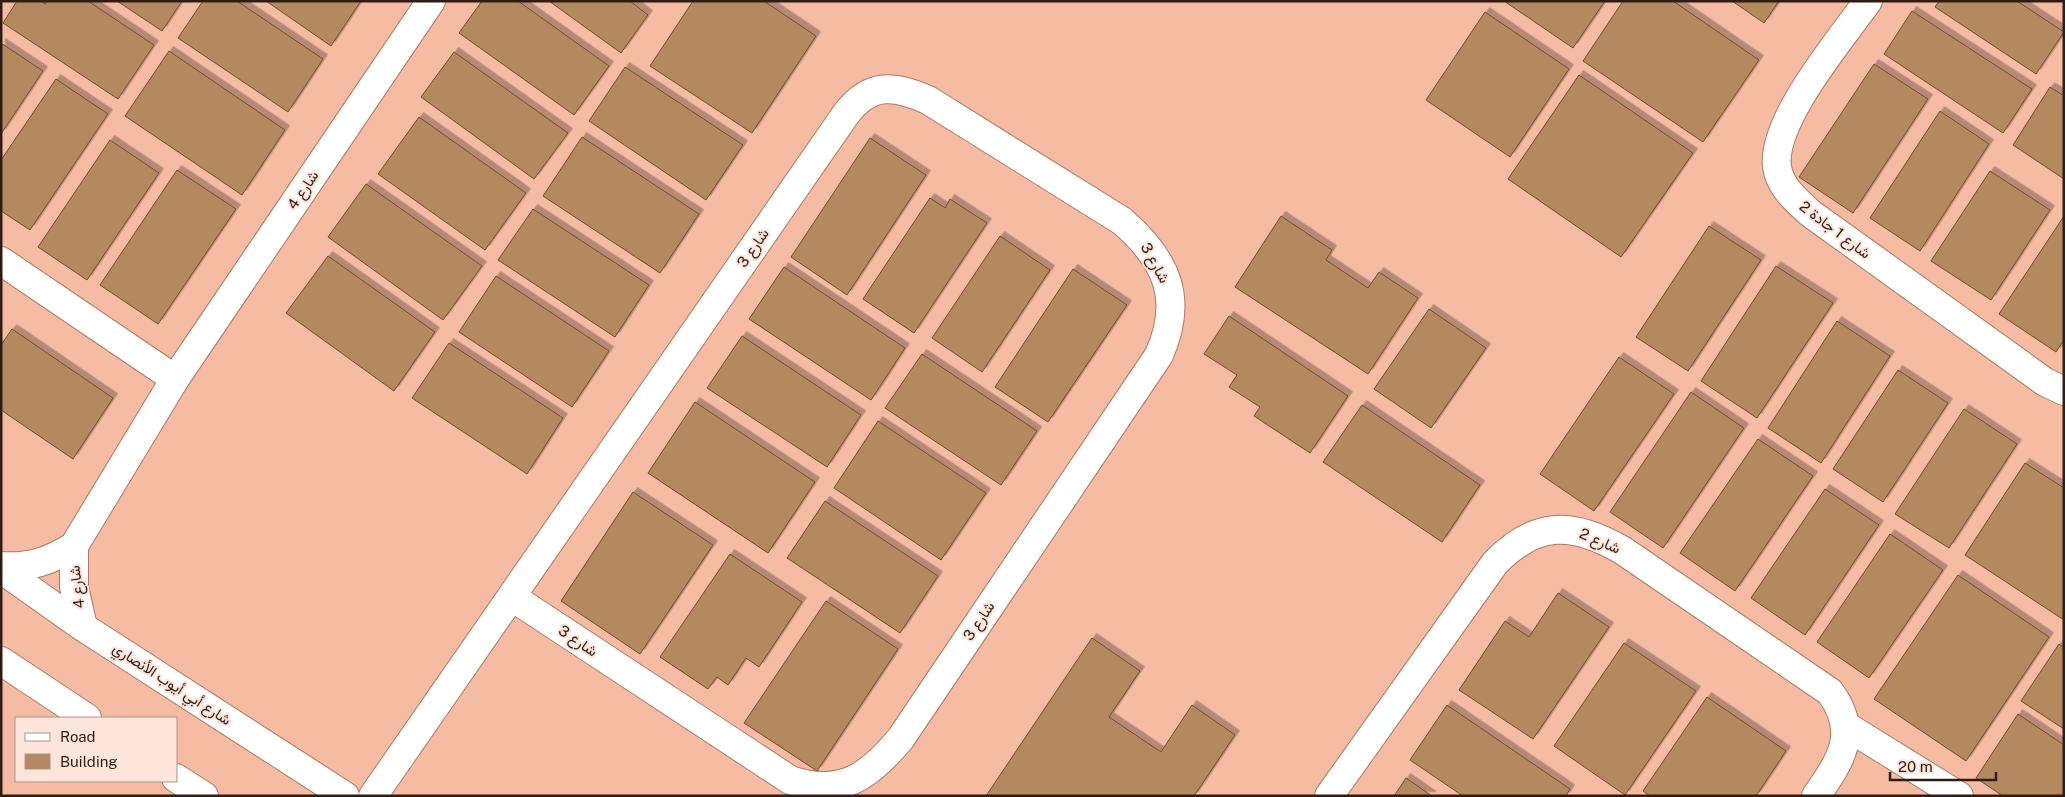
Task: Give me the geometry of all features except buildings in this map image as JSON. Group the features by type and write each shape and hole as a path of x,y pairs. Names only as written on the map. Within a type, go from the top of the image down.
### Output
{"street":[{"name":"شارع 4","path":"1,568 37,565 57,557 74,546 175,379 430,1"},
{"name":"شارع 1 جادة 2","path":"1868,1 1808,86 1784,126 1777,152 1777,167 1782,180 1789,193 1810,213 2045,382 2064,392"},
{"name":"شارع 3","path":"373,796 846,114 854,103 867,93 900,89 928,100 1122,221 1144,240 1165,276 1171,298 1171,318 1167,337 1159,355 901,738 867,774 830,789 811,788 790,780 512,597"},
{"path":"1,261 175,379"},
{"name":"شارع 2","path":"1329,796 1495,564 1520,542 1550,530 1568,529 1595,536 1622,550 1830,692 1838,703 1846,726 1843,754 1816,796"},
{"name":"شارع 4","path":"74,546 74,587 84,627"},
{"name":"شارع أبي أيوب الأنصاري","path":"1,568 84,627 345,796"},
{"path":"1,661 85,717"},
{"path":"1846,726 1959,796"},
{"path":"178,779 204,796"}]}
